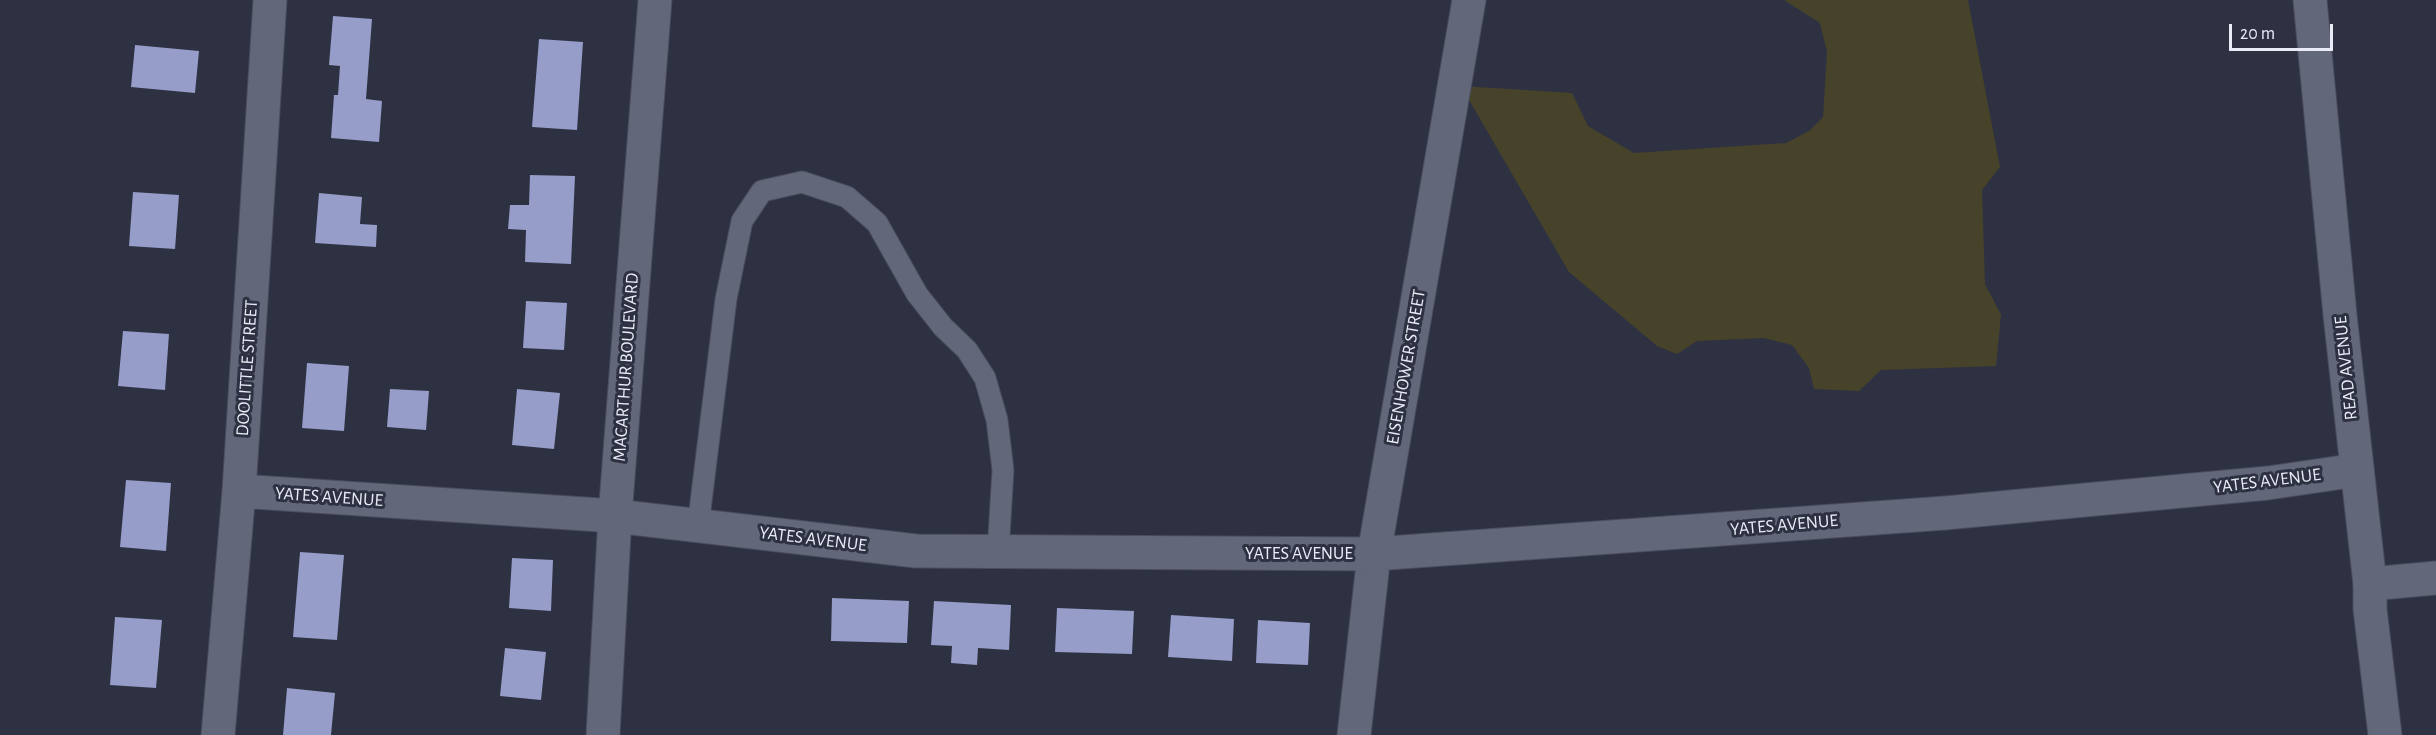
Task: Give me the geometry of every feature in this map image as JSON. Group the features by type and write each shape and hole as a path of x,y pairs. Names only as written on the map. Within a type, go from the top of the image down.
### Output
{"street":[{"name":"DOOLITTLE STREET","path":"218,735 239,491 270,0"},
{"name":"MACARTHUR BOULEVARD","path":"603,735 615,516 655,0"},
{"name":"EISENHOWER STREET","path":"1354,735 1374,554 1469,0"},
{"name":"READ AVENUE","path":"2310,0 2370,584 2370,609 2385,735"},
{"name":"YATES AVENUE","path":"239,491 615,516 916,551 1374,554 1944,513 2256,484 2357,470"},
{"path":"2370,584 2436,578"}],"lane":[{"path":"698,526 726,299 742,221 762,191 802,182 847,197 877,223 917,294 943,327 967,351 985,378 997,420 1003,470 998,552"}],"shaded area":[{"path":"1784,0 1968,0 2000,167 1982,190 1985,284 2001,315 1996,366 1881,370 1859,391 1814,389 1809,368 1792,345 1764,338 1697,341 1677,354 1657,346 1569,272 1461,86 1572,93 1588,126 1634,153 1786,143 1809,131 1823,117 1827,52 1820,23"}],"building":[{"path":"333,16 372,19 366,99 382,101 379,142 331,138 334,95 338,95 340,66 329,65"},
{"path":"539,39 583,42 577,130 532,127"},
{"path":"135,45 199,51 195,93 131,87"},
{"path":"530,175 575,176 571,264 525,262 526,230 508,229 510,205 529,205"},
{"path":"133,192 179,195 175,249 129,246"},
{"path":"319,193 362,197 360,224 377,225 376,247 315,243"},
{"path":"526,301 567,303 564,350 523,348"},
{"path":"123,331 169,334 165,390 118,386"},
{"path":"307,363 349,366 344,431 302,428"},
{"path":"390,389 429,391 426,430 387,427"},
{"path":"517,389 560,393 554,449 512,445"},
{"path":"126,480 171,483 166,551 120,547"},
{"path":"300,552 344,555 337,640 293,637"},
{"path":"512,558 553,560 551,611 509,608"},
{"path":"832,598 909,601 907,643 831,641"},
{"path":"934,601 1011,605 1009,650 978,648 977,665 951,663 952,646 931,645"},
{"path":"1057,608 1134,611 1132,654 1055,652"},
{"path":"1171,615 1234,619 1232,661 1168,657"},
{"path":"115,617 162,620 156,688 110,685"},
{"path":"1258,620 1310,623 1308,665 1256,663"},
{"path":"505,648 546,652 541,700 500,696"},
{"path":"287,688 335,693 331,735 283,735"}]}
